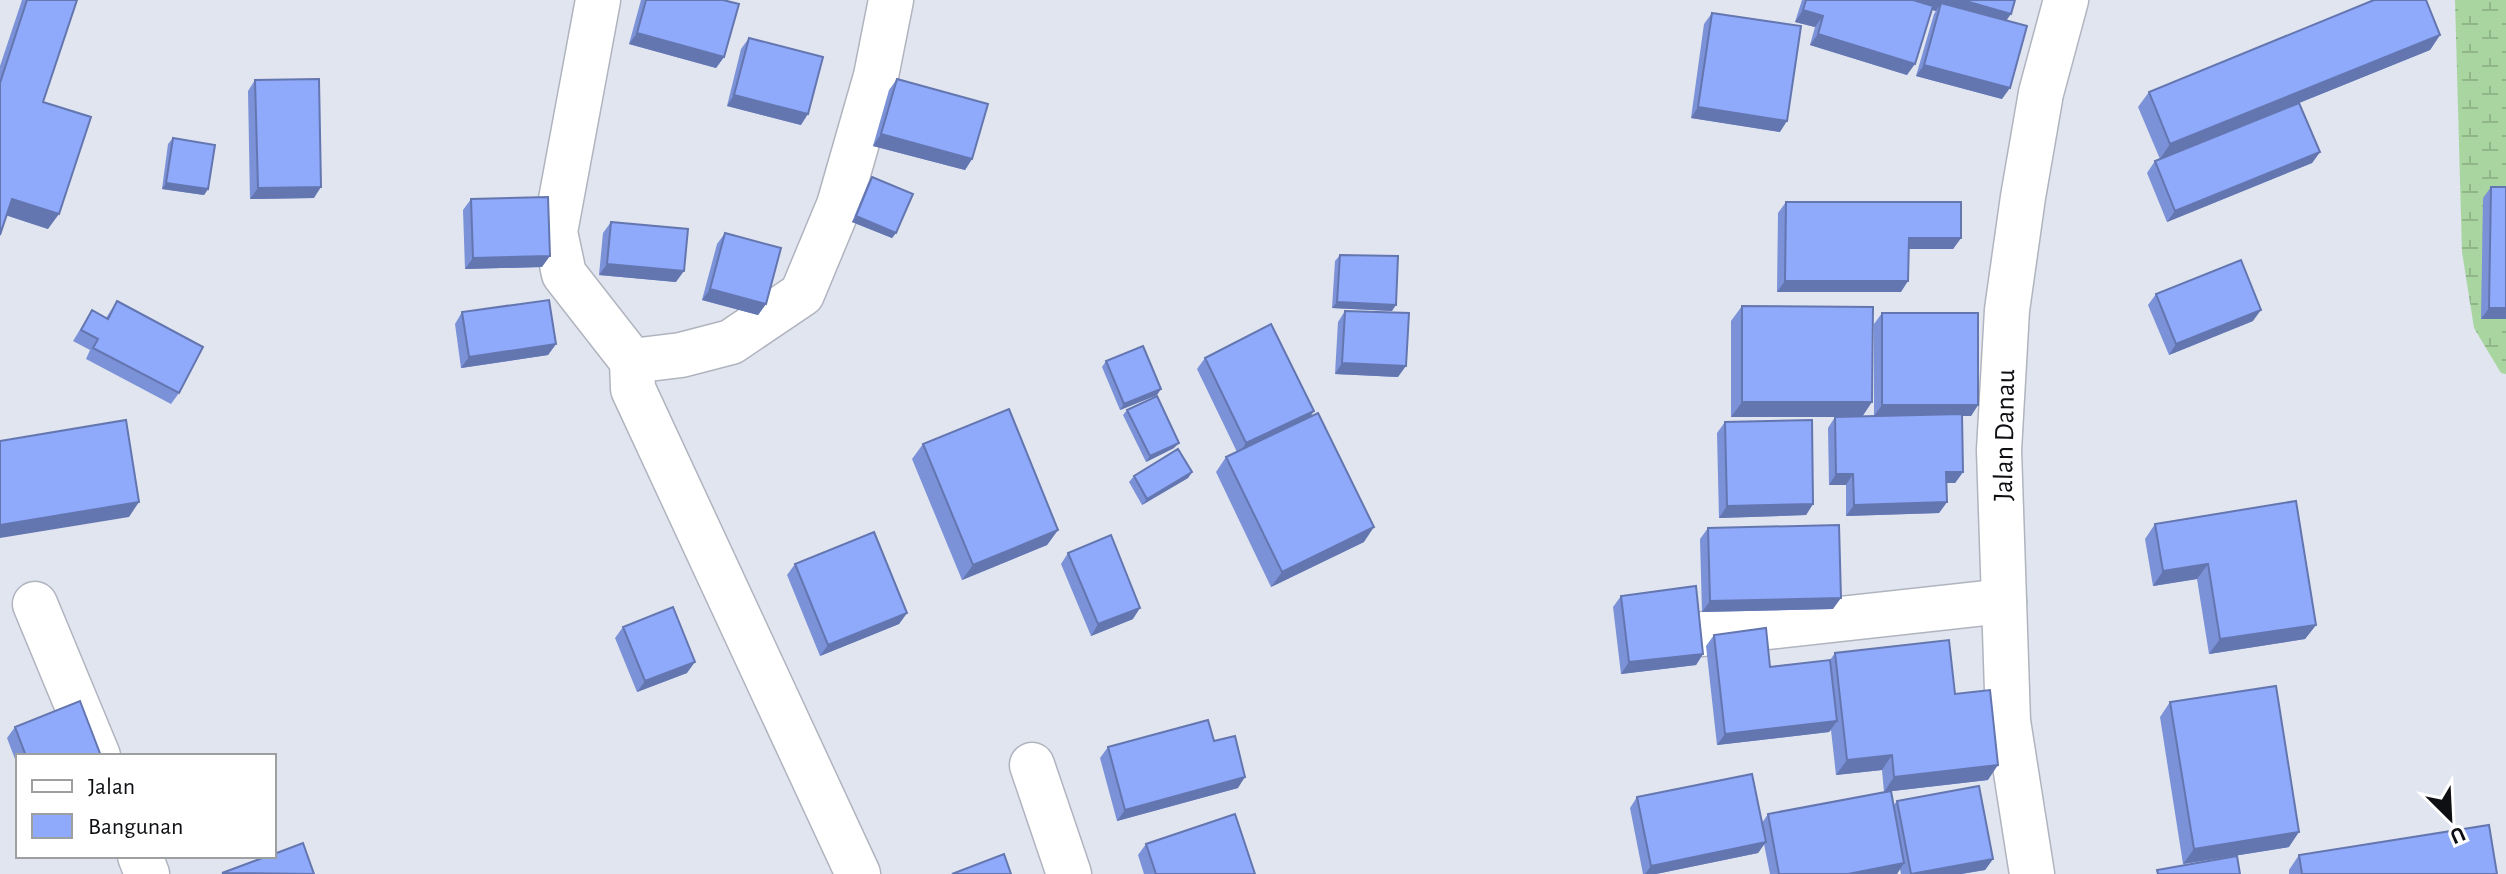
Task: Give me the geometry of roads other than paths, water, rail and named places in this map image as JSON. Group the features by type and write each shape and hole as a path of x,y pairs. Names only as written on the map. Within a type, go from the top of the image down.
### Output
{"street":[{"path":"598,0 555,232 564,274 632,361 633,389 858,874"},
{"path":"632,361 681,355 731,342 802,294 839,205 876,76 891,0"},
{"name":"Jalan Danau","path":"2032,874 2008,721 1999,450 2007,310 2041,93 2066,0"},
{"path":"1703,634 2004,601"},
{"path":"35,604 97,754"},
{"path":"1032,765 1069,874"}]}
